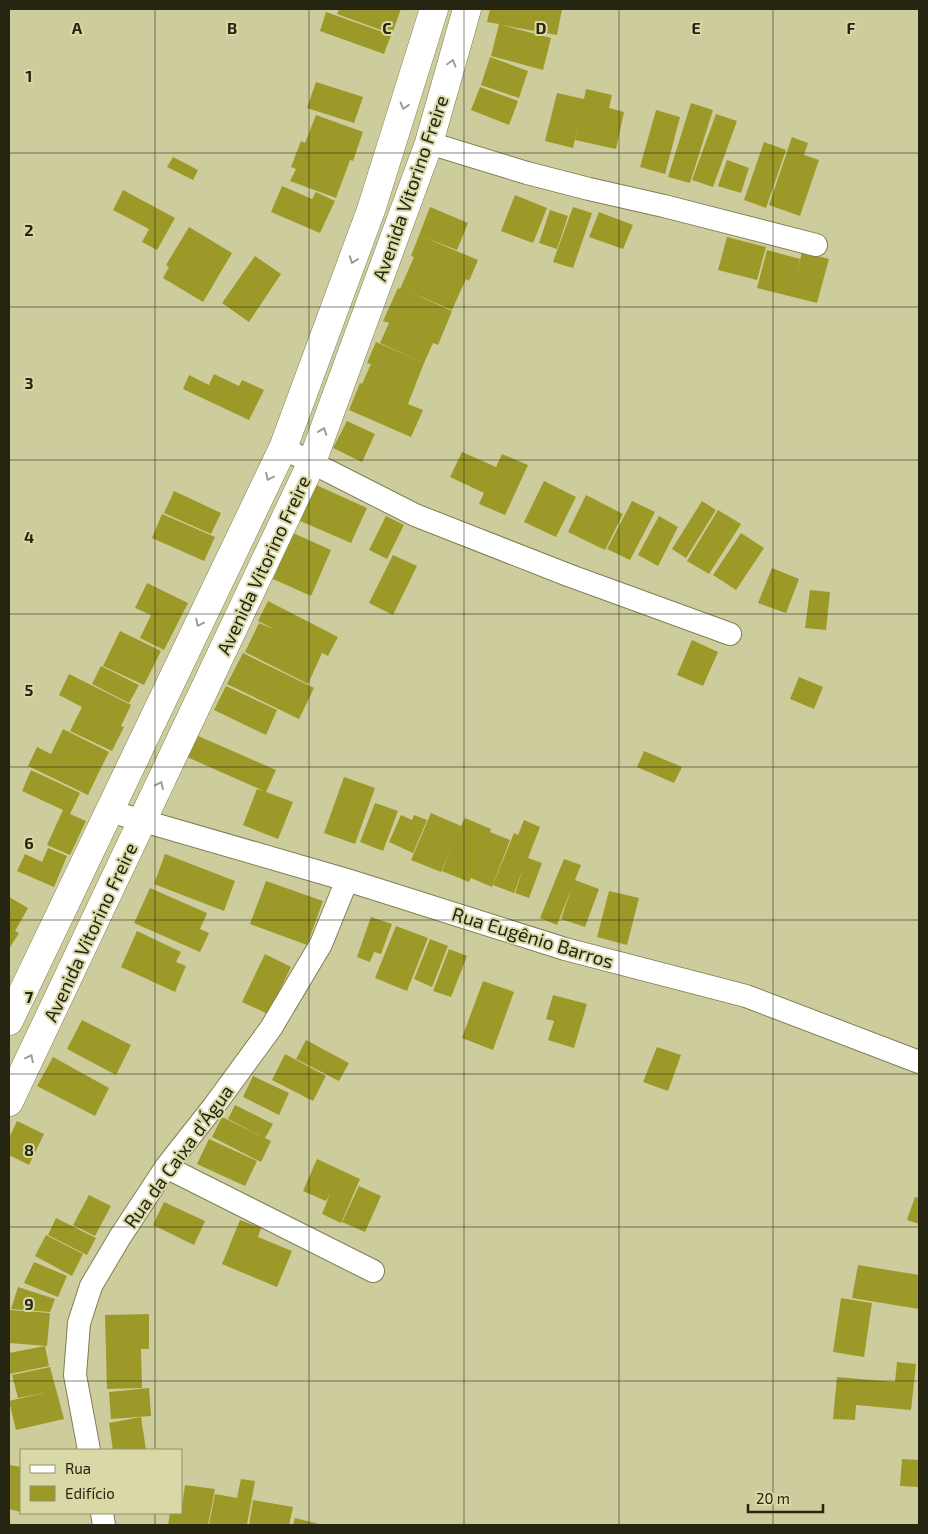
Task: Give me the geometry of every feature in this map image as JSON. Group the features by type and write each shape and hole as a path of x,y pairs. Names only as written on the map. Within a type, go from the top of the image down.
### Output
{"street":[{"name":"Avenida Vitorino Freire","path":"9,1021 283,448 372,210 434,9"},
{"name":"Avenida Vitorino Freire","path":"9,1102 312,462 429,143 467,9"},
{"path":"429,143 572,184 816,245"},
{"path":"283,448 415,515 568,575 730,634"},
{"name":"Rua Eugênio Barros","path":"109,811 347,880 565,949 746,996 919,1062"},
{"name":"Rua da Caixa d'Água","path":"90,1449 74,1375 79,1323 90,1286 166,1167 214,1106 271,1028 321,944 347,880"},
{"path":"166,1167 373,1271"}],"building":[{"path":"339,9 401,9 392,34 337,14"},
{"path":"490,9 562,9 557,35 501,25 551,38 543,70 491,56 499,24 487,22"},
{"path":"326,12 391,35 384,54 320,31"},
{"path":"490,57 528,71 519,98 481,85"},
{"path":"316,82 363,97 354,123 307,108"},
{"path":"480,87 518,101 509,125 471,110"},
{"path":"586,89 612,95 609,108 624,112 616,149 575,140 580,117 573,148 545,141 557,93 584,99"},
{"path":"691,103 713,110 690,183 668,177"},
{"path":"656,110 680,117 665,174 640,167"},
{"path":"716,114 737,121 713,187 692,180"},
{"path":"316,115 363,132 353,161 350,160 336,198 290,181 296,169 291,167 301,141 305,143"},
{"path":"792,137 808,143 804,155 819,160 800,216 769,205"},
{"path":"764,142 786,150 766,208 744,200"},
{"path":"173,157 198,170 193,180 167,167"},
{"path":"727,160 749,168 741,193 718,186"},
{"path":"282,186 312,199 316,192 335,201 320,233 271,212"},
{"path":"123,190 175,218 157,250 142,242 149,229 113,210"},
{"path":"515,195 547,208 533,243 501,231"},
{"path":"430,207 468,223 457,250 423,237 478,260 469,281 466,279 452,310 407,291 452,311 438,345 433,343 424,363 380,343 389,323 383,321 414,257 411,256"},
{"path":"573,207 592,213 573,268 553,262"},
{"path":"550,210 568,216 557,249 539,243"},
{"path":"599,212 633,225 623,249 589,237"},
{"path":"189,227 232,253 203,302 163,278 169,267 166,265"},
{"path":"727,237 766,247 757,280 718,270"},
{"path":"767,250 800,259 796,276 802,252 829,259 817,303 757,288"},
{"path":"255,256 281,274 249,322 222,303"},
{"path":"376,342 424,363 408,404 423,410 411,437 349,410 360,383 362,384 371,364 367,363"},
{"path":"214,374 239,386 242,380 264,390 249,420 183,389 189,375 209,385"},
{"path":"347,421 375,434 362,462 333,448"},
{"path":"462,452 496,467 502,454 528,465 505,515 479,504 484,493 450,477"},
{"path":"544,481 576,497 556,537 524,522"},
{"path":"314,484 367,508 351,543 298,520"},
{"path":"174,491 221,513 211,534 164,513"},
{"path":"586,495 623,514 605,550 568,532"},
{"path":"632,501 655,512 630,560 607,549"},
{"path":"702,501 716,510 686,558 672,549"},
{"path":"718,510 741,524 709,574 687,561"},
{"path":"162,514 215,537 204,561 152,538"},
{"path":"386,516 404,525 387,559 369,550"},
{"path":"659,516 678,527 658,566 638,555"},
{"path":"293,533 331,550 311,596 273,579"},
{"path":"741,533 764,548 736,590 713,575"},
{"path":"393,555 417,566 393,615 369,603"},
{"path":"772,568 799,579 786,613 758,603"},
{"path":"147,583 188,603 164,650 140,638 151,615 135,608"},
{"path":"810,590 830,592 826,630 805,628"},
{"path":"268,601 338,637 328,656 322,653 308,684 245,652 259,623 276,630 258,621"},
{"path":"120,631 161,651 144,685 103,666"},
{"path":"692,640 718,652 703,686 677,675"},
{"path":"243,653 314,688 299,719 227,684"},
{"path":"101,666 139,685 129,703 92,684"},
{"path":"69,674 131,705 121,726 124,727 112,751 70,731 82,707 59,695"},
{"path":"799,677 823,687 814,709 790,699"},
{"path":"226,686 277,710 266,735 214,710"},
{"path":"63,729 109,752 88,795 28,766 37,747 51,754"},
{"path":"196,735 276,770 266,792 293,802 278,839 243,825 257,789 264,791 187,757"},
{"path":"644,751 682,767 674,783 637,767"},
{"path":"31,770 80,793 70,814 86,821 70,855 47,845 63,810 22,791"},
{"path":"344,777 375,788 355,844 324,833"},
{"path":"375,803 398,811 383,851 360,842"},
{"path":"431,813 461,826 465,818 491,829 490,832 510,840 492,887 471,878 469,882 442,871 451,848 441,872 411,860"},
{"path":"401,815 412,820 414,815 427,820 413,853 389,842"},
{"path":"524,820 540,827 528,858 542,863 529,898 515,893 524,866 514,893 493,885 514,833 518,835"},
{"path":"48,848 67,856 54,887 17,871 25,854 42,862"},
{"path":"165,854 235,881 224,911 154,884"},
{"path":"564,859 581,865 575,880 599,889 585,927 561,919 572,887 557,925 540,918"},
{"path":"266,881 323,901 307,945 250,924"},
{"path":"150,888 207,913 200,929 209,933 200,952 134,923"},
{"path":"609,891 639,898 627,945 597,937"},
{"path":"9,897 28,908 15,931 19,933 9,949"},
{"path":"371,917 392,924 381,954 374,952 370,962 357,957"},
{"path":"396,926 428,938 407,991 375,978"},
{"path":"137,931 181,952 176,962 186,966 175,992 121,967"},
{"path":"430,939 448,946 432,987 414,979"},
{"path":"449,949 467,956 451,997 433,991"},
{"path":"265,954 291,967 268,1014 242,1002"},
{"path":"483,981 514,992 493,1050 462,1038"},
{"path":"553,995 587,1004 574,1048 548,1040 554,1021 546,1019"},
{"path":"82,1020 131,1045 116,1075 67,1049"},
{"path":"306,1040 349,1063 339,1081 296,1059"},
{"path":"657,1047 681,1055 668,1091 643,1082"},
{"path":"285,1054 326,1076 313,1101 272,1080"},
{"path":"53,1057 109,1088 95,1116 37,1086"},
{"path":"253,1076 289,1093 279,1115 243,1097"},
{"path":"235,1105 273,1124 265,1138 228,1119"},
{"path":"222,1117 271,1141 261,1162 212,1137"},
{"path":"17,1121 44,1134 29,1165 9,1155 9,1138"},
{"path":"209,1139 257,1161 245,1186 197,1164"},
{"path":"317,1159 360,1179 341,1223 322,1214 330,1194 326,1201 303,1191"},
{"path":"359,1186 381,1196 365,1232 342,1222"},
{"path":"89,1195 111,1206 95,1236 73,1225"},
{"path":"915,1197 919,1198 919,1224 907,1220"},
{"path":"164,1202 205,1221 194,1245 153,1225"},
{"path":"56,1218 96,1238 87,1255 48,1235"},
{"path":"240,1220 261,1228 258,1237 292,1251 277,1287 222,1264"},
{"path":"46,1235 83,1254 72,1276 35,1256"},
{"path":"34,1262 67,1276 58,1297 24,1283"},
{"path":"858,1265 919,1275 919,1309 852,1298"},
{"path":"18,1287 55,1299 50,1312 11,1309"},
{"path":"841,1298 872,1303 864,1357 833,1352"},
{"path":"9,1310 50,1313 47,1346 9,1343"},
{"path":"149,1314 149,1349 141,1349 142,1388 107,1389 105,1315"},
{"path":"45,1346 49,1366 9,1374 9,1353"},
{"path":"897,1362 916,1364 911,1410 856,1405 855,1420 833,1419 837,1377 895,1382"},
{"path":"50,1367 64,1419 16,1430 9,1401 48,1392 18,1398 12,1375"},
{"path":"149,1388 151,1416 111,1419 109,1392"},
{"path":"141,1417 146,1449 113,1449 109,1423"},
{"path":"902,1459 919,1460 919,1487 900,1486"},
{"path":"10,1465 20,1467 20,1512 9,1509"},
{"path":"241,1479 255,1481 247,1525 209,1525 215,1494 237,1498"},
{"path":"185,1485 215,1489 208,1525 168,1525 170,1514 182,1514"},
{"path":"253,1500 293,1507 289,1525 249,1525"},
{"path":"295,1518 319,1524 319,1525 293,1525"}]}
